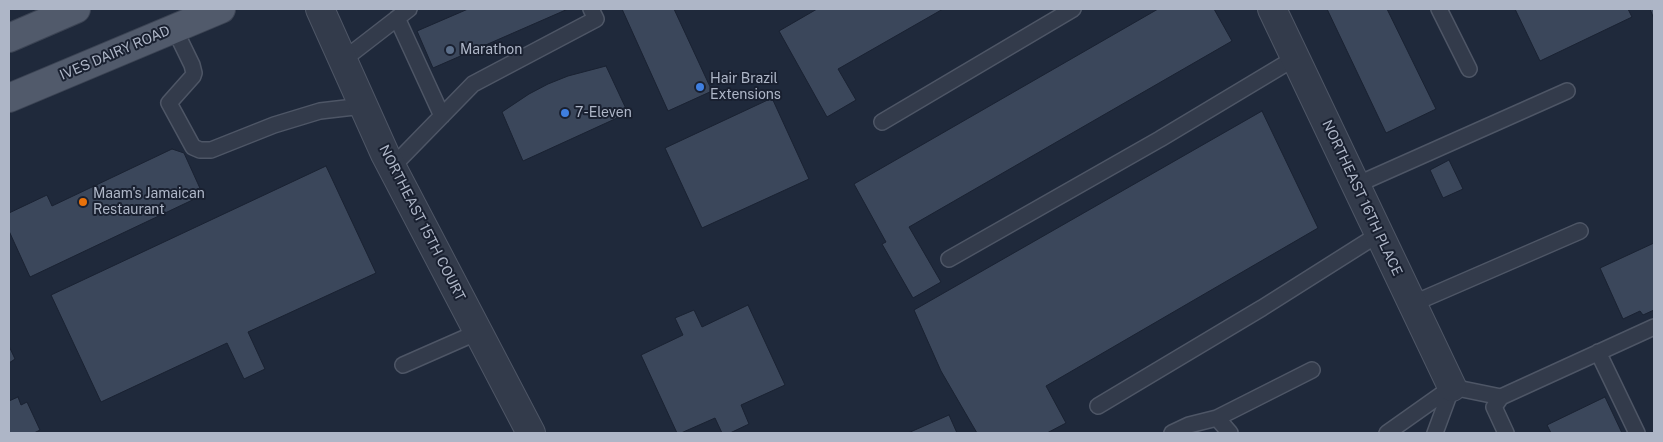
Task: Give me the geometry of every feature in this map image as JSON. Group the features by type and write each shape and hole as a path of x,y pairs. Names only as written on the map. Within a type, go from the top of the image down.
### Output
{"main road":[{"path":"9,38 76,9"},
{"name":"IVES DAIRY ROAD","path":"9,98 220,9"}],"street":[{"name":"NORTHEAST 15TH COURT","path":"320,9 392,167 531,433"},
{"name":"NORTHEAST 16TH PLACE","path":"1272,9 1452,388"}],"lane":[{"path":"392,167 473,84 596,19 591,9"},
{"path":"882,122 1073,9"},
{"path":"1439,9 1469,69"},
{"path":"343,60 403,13 442,116"},
{"path":"174,28 194,73 169,102 193,147 200,150 211,150 274,125 320,111 363,106"},
{"path":"949,259 1160,140 1295,58"},
{"path":"1356,185 1567,91"},
{"path":"1412,304 1580,231"},
{"path":"1098,406 1262,308 1379,234"},
{"path":"1506,433 1494,406 1501,397 1654,326"},
{"path":"403,365 478,332"},
{"path":"1598,352 1637,433"},
{"path":"1172,433 1189,424 1217,418 1312,370"},
{"path":"1435,433 1452,388"},
{"path":"1387,433 1452,388 1501,397"},
{"path":"1217,418 1230,433"}],"building":[{"name":"Marathon","path":"468,9 568,9 433,68 417,31"},
{"path":"622,9 674,9 712,91 668,111"},
{"path":"817,9 943,9 838,69 856,100 827,117 779,31"},
{"path":"1158,9 1214,9 1232,41 909,227 941,282 913,298 882,244 886,242 854,184"},
{"path":"1327,9 1387,9 1436,109 1386,133"},
{"path":"1515,9 1628,9 1632,17 1540,61"},
{"path":"1650,9 1654,9 1654,19"},
{"name":"7-Eleven","path":"606,66 628,113 523,161 502,112 548,84 568,76"},
{"path":"772,98 809,179 702,228 665,148"},
{"path":"1262,111 1318,228 1046,386 1066,423 1047,433 977,433 941,371 914,310"},
{"path":"172,149 184,153 203,195 30,277 9,231 9,213 47,195 52,206"},
{"path":"1449,160 1463,189 1443,198 1430,170"},
{"path":"326,166 376,273 248,332 265,369 244,379 227,343 101,402 51,295"},
{"path":"1654,243 1654,310 1643,315 1640,311 1623,319 1600,268"},
{"path":"748,305 785,385 741,405 749,424 730,433 722,433 715,418 677,433 641,355 683,335 675,318 694,310 702,327"},
{"path":"9,346 15,359 9,363"},
{"path":"18,397 21,405 27,402 40,430 34,433 9,433 9,401"},
{"path":"1605,397 1622,433 1551,433 1547,425"},
{"path":"949,415 957,433 908,433"}],"place":[{"name":"Marathon","path":"450,50"},
{"name":"Hair Brazil Extensions","path":"700,87"},
{"name":"7-Eleven","path":"565,113"},
{"name":"Maam's Jamaican Restaurant","path":"83,202"}]}
